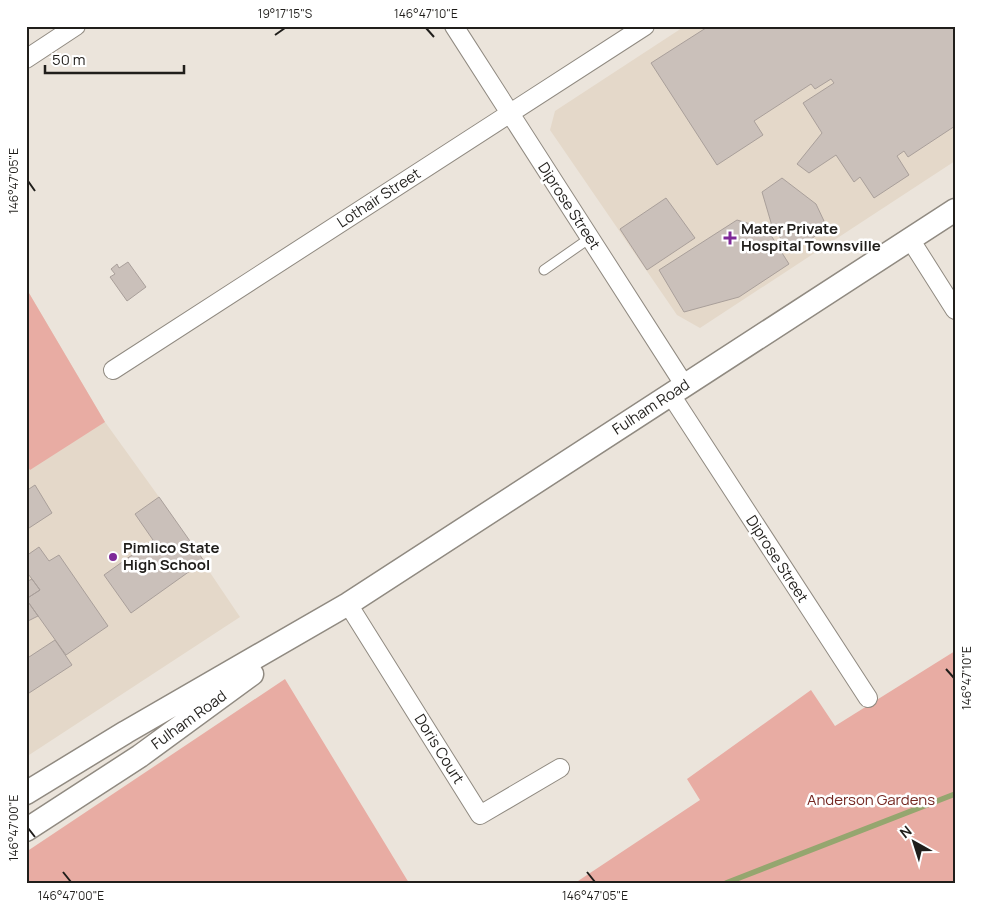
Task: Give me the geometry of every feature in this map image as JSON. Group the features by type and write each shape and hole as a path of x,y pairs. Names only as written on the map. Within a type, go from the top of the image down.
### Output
{"street":[{"path":"26,59 76,26"},
{"name":"Diprose Street","path":"454,26 590,238 678,390 868,698"},
{"name":"Lothair Street","path":"113,370 645,26"},
{"name":"Fulham Road","path":"26,793 126,732 348,604 955,210"},
{"path":"910,239 955,310"},
{"name":"Fulham Road","path":"26,830 140,756 348,604"},
{"name":"Doris Court","path":"348,604 480,815 560,768"}],"lane":[{"path":"544,270 590,238"}],"shaded area":[{"name":"Mater Private Hospital Townsville","path":"685,26 955,26 955,161 700,328 677,315 550,130 555,111"},
{"name":"Pimlico State High School","path":"26,288 105,422 159,497 240,617 26,757"}],"green space":[{"path":"26,288 105,422 30,470 26,464"},
{"name":"Anderson Gardens","path":"955,651 955,883 575,883 700,800 687,779 811,690 835,726"},
{"path":"285,679 409,883 26,883 26,852"}],"building":[{"path":"709,26 955,26 955,126 908,157 904,151 897,156 909,175 874,198 860,177 854,182 836,155 809,173 797,164 822,133 803,103 834,83 831,79 815,89 811,84 754,121 763,135 717,165 651,63"},
{"path":"782,178 816,204 824,221 820,232 800,246 782,240 772,226 762,192"},
{"path":"666,198 695,238 647,270 620,229"},
{"path":"737,220 767,229 789,264 739,297 684,312 659,270"},
{"path":"128,262 146,287 127,301 110,277 115,274 111,269 117,264 119,268"},
{"path":"35,485 52,513 26,530 26,491"},
{"path":"159,497 204,561 131,613 104,575 153,540 135,514"},
{"path":"39,547 49,561 59,555 108,626 66,655 26,599 40,590 26,571 26,556"},
{"path":"32,579 40,590 26,599 26,582"},
{"path":"26,599 38,616 26,622"},
{"path":"55,640 72,665 26,695 26,659"}],"waterway":[{"path":"726,883 955,794"}],"place":[{"name":"Mater Private Hospital Townsville","path":"730,238"},
{"name":"Pimlico State High School","path":"113,557"}]}
